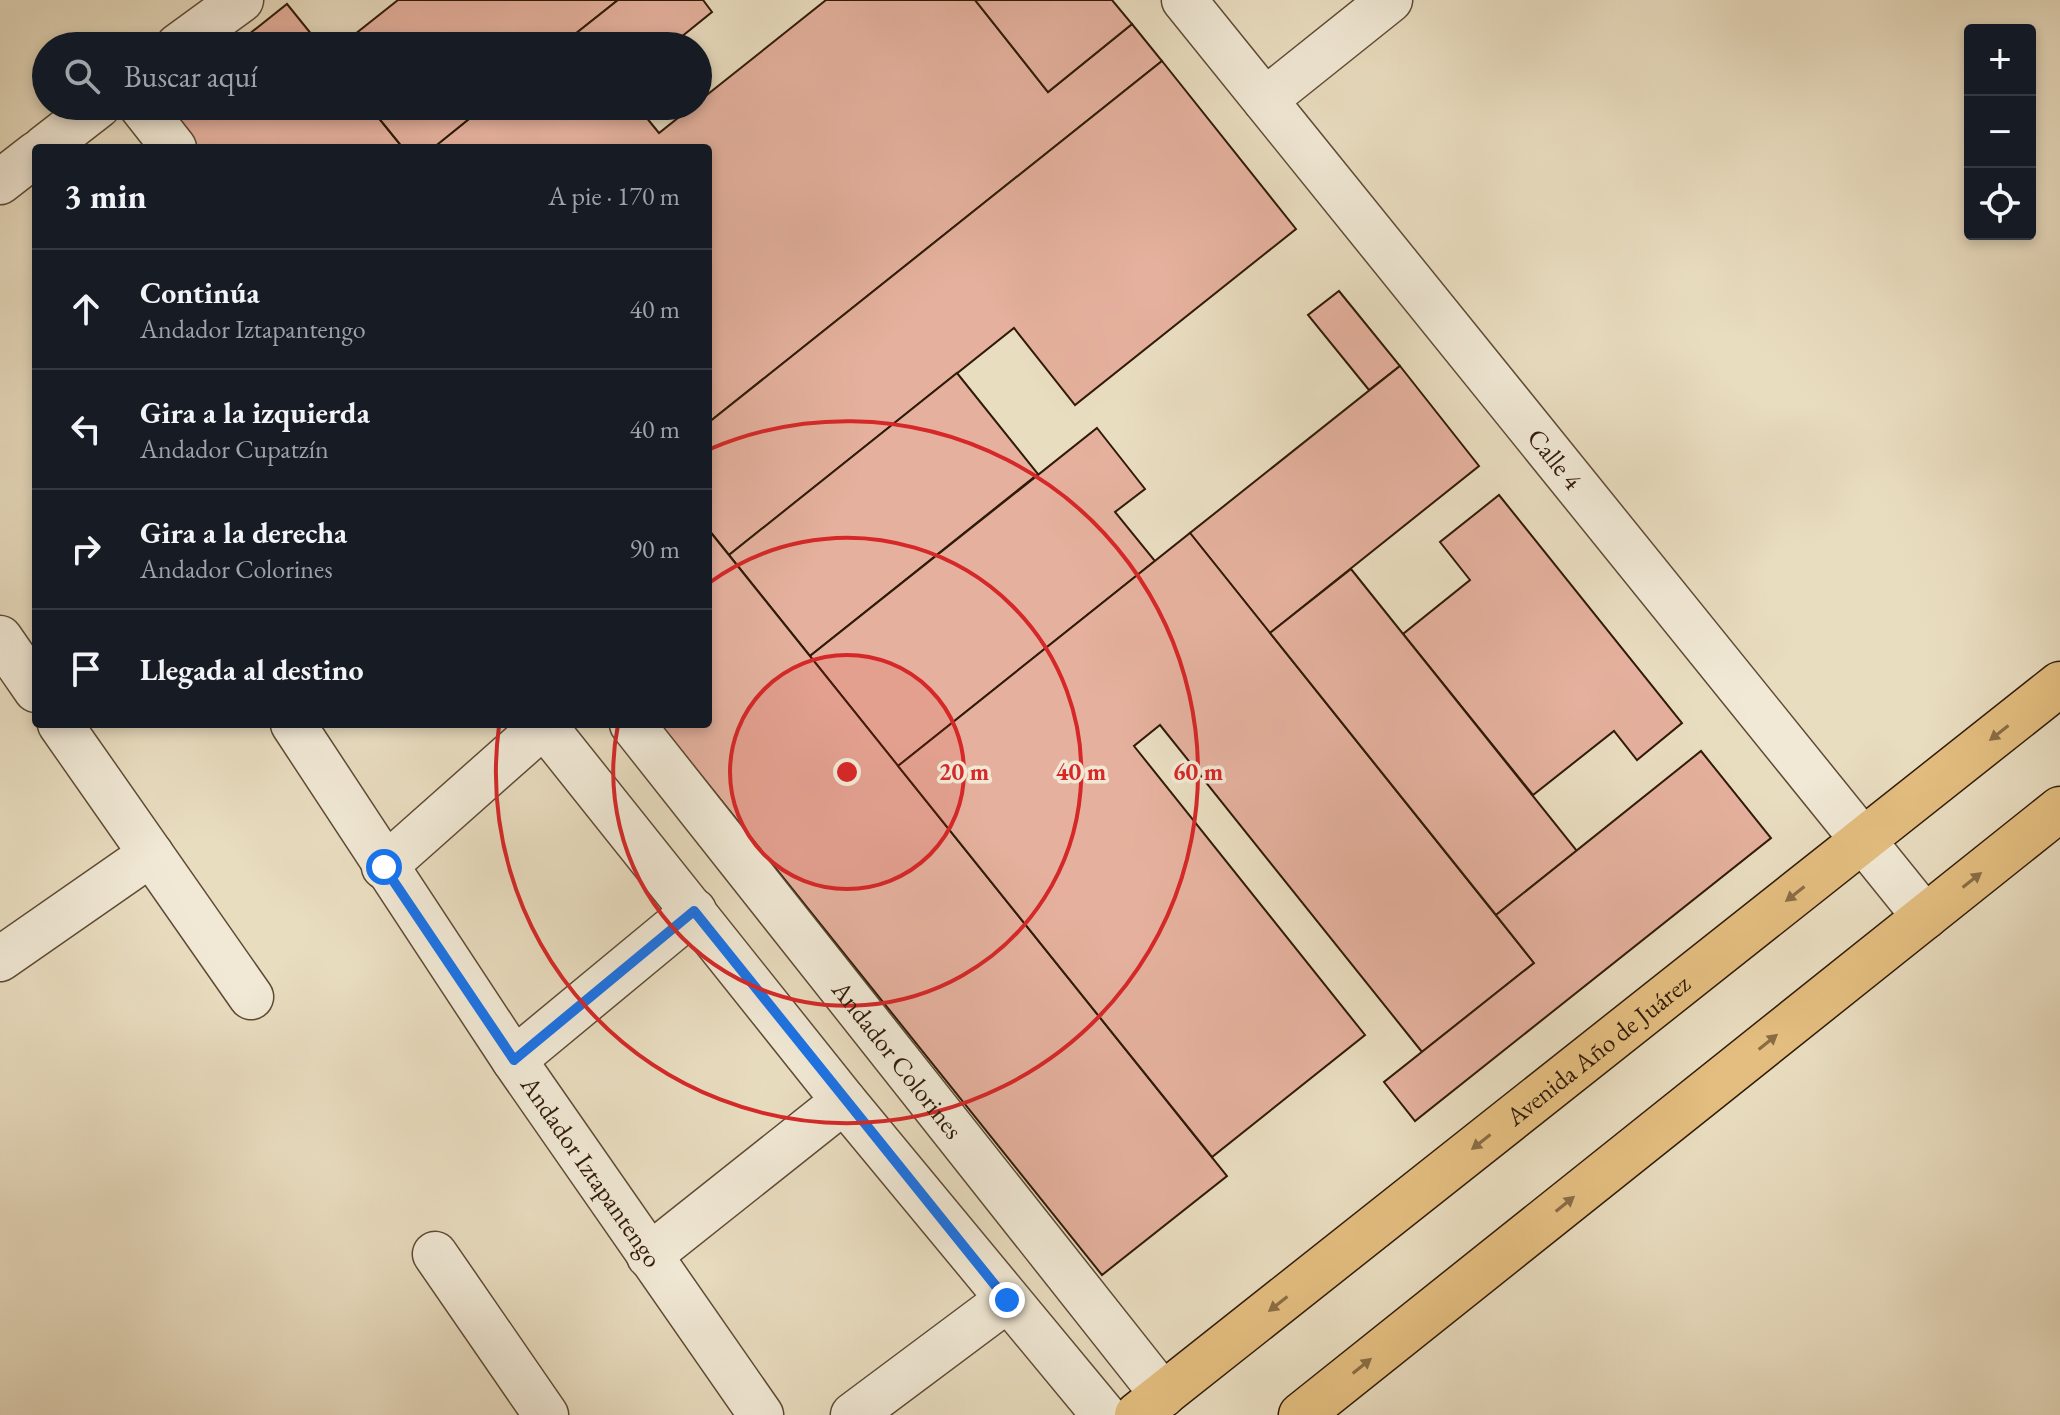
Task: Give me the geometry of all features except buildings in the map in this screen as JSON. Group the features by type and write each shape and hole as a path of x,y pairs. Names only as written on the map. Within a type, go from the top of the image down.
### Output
{"main road":[{"name":"Avenida Año de Juárez","path":"1150,1405 2060,684"},
{"path":"1301,1415 2060,809"}],"street":[{"path":"197,32 241,0"},
{"name":"Calle 4","path":"1184,0 1925,917"},
{"path":"1265,100 1390,0"},
{"path":"49,144 80,120"},
{"path":"152,120 171,144"},
{"path":"0,182 32,157"},
{"path":"0,638 32,684"},
{"path":"63,728 251,997"},
{"name":"Andador Iztapantengo","path":"296,728 384,867 514,1060 761,1415"},
{"path":"384,867 540,728"},
{"path":"547,728 844,1101 1104,1415"},
{"name":"Andador Colorines","path":"635,728 1150,1405"},
{"path":"0,959 151,854"},
{"path":"514,1060 694,911"},
{"path":"649,1256 844,1101"},
{"path":"435,1254 546,1415"},
{"path":"853,1415 1007,1300"}],"route":[{"path":"384,867 514,1060 694,911 1007,1300"}]}
